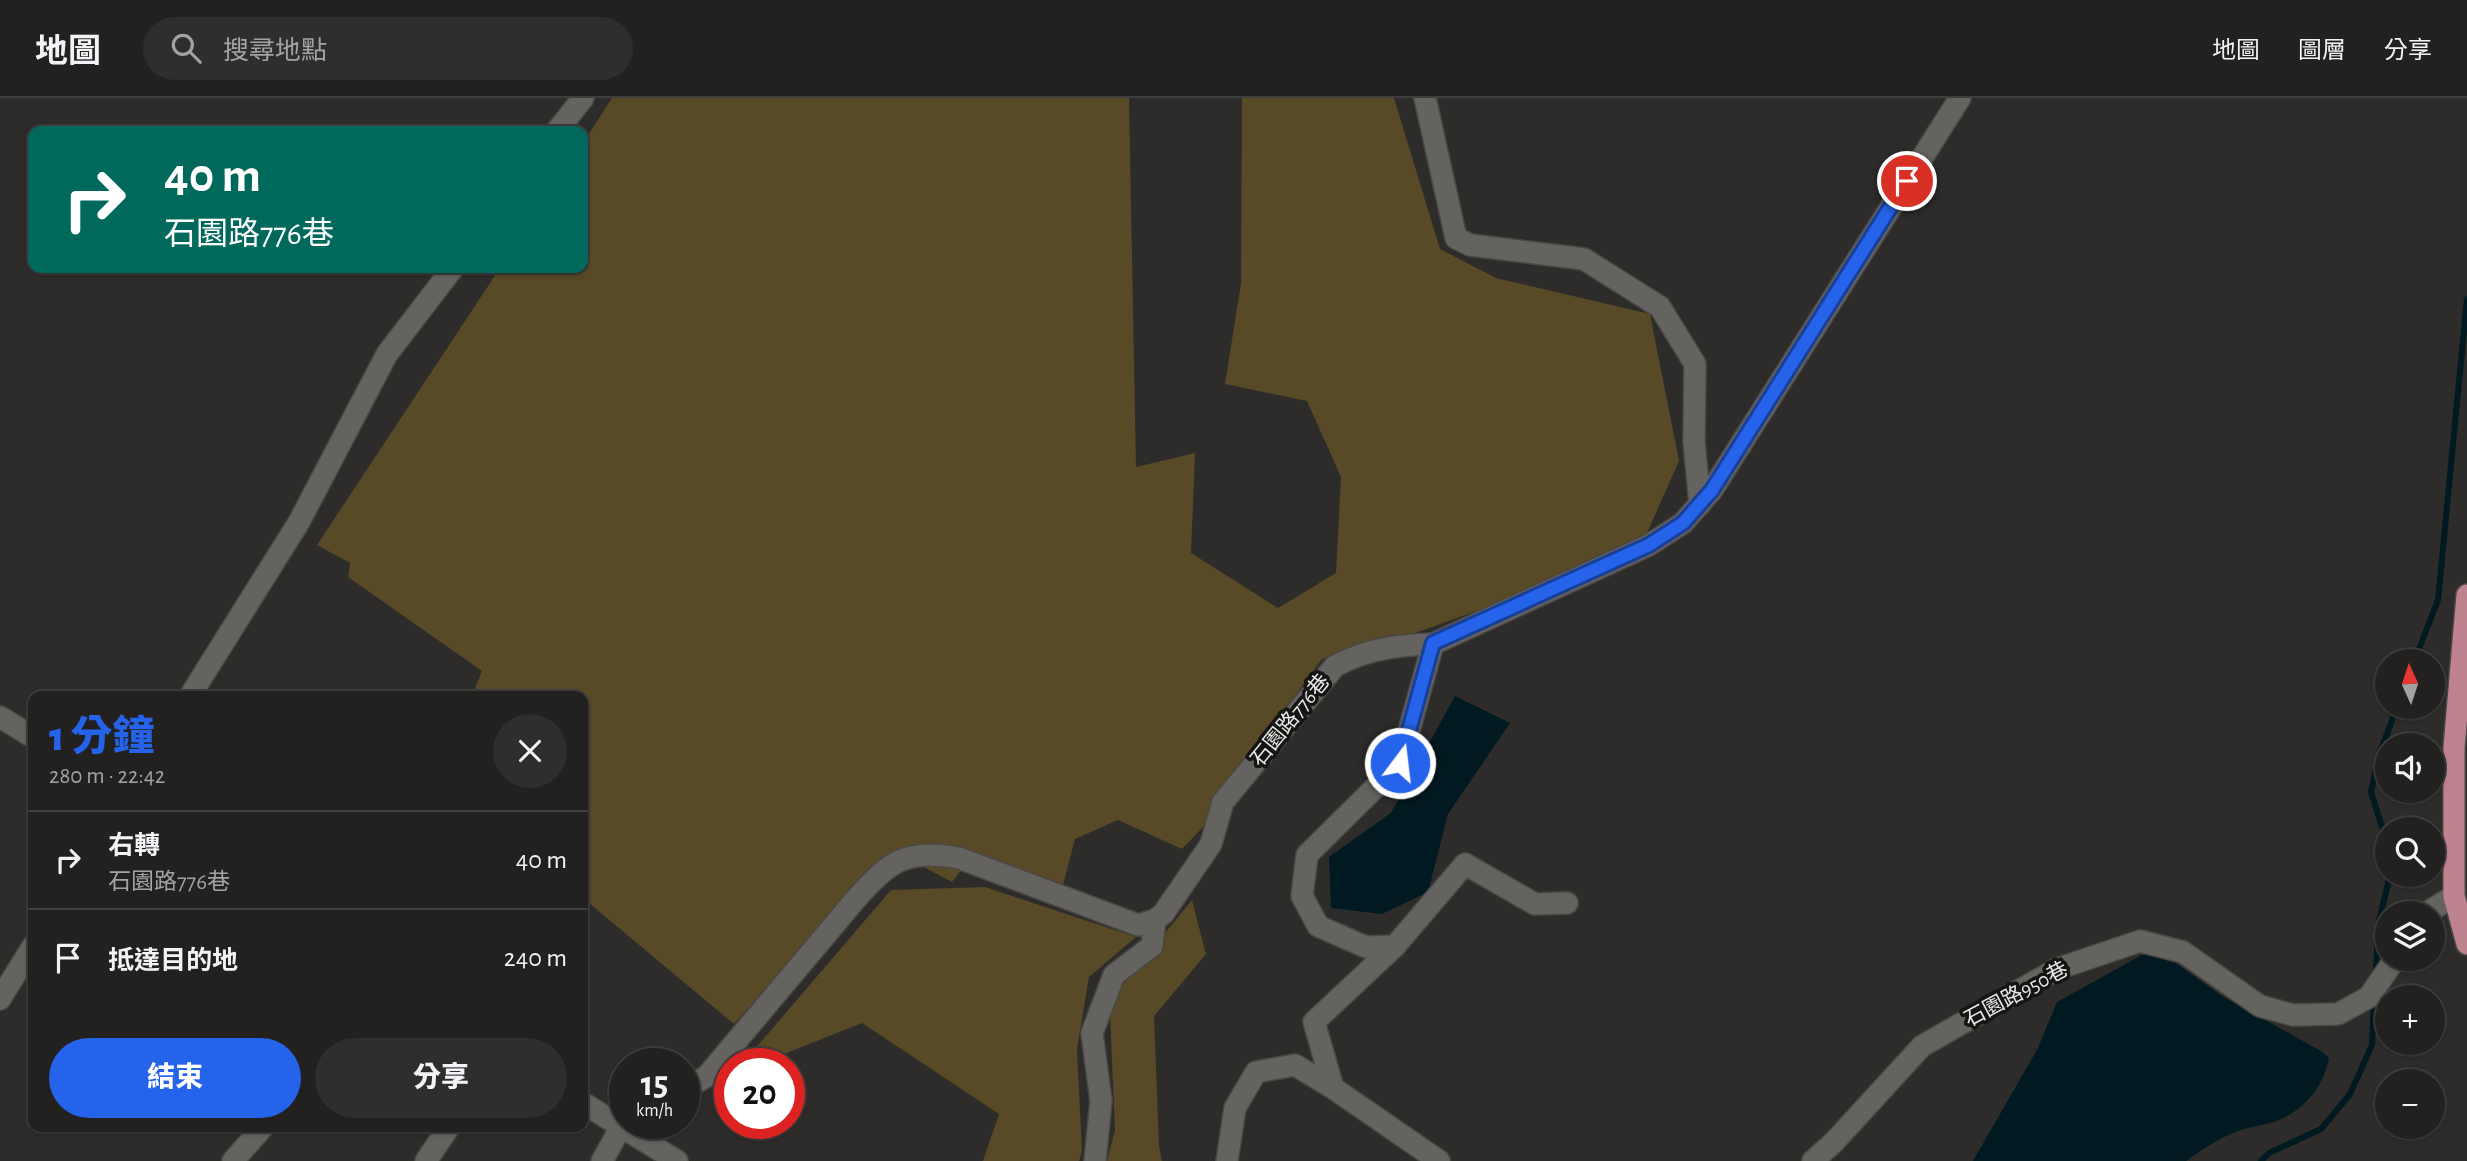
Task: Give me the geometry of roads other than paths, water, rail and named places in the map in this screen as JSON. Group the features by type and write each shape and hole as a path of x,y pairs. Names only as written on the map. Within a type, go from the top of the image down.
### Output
{"main road":[{"path":"2467,595 2454,748 2454,896 2467,944"}],"lane":[{"path":"561,126 583,98"},
{"path":"1425,98 1456,238 1470,245 1584,259 1660,307 1695,364 1694,442 1700,504"},
{"name":"石園路776巷","path":"1095,1161 1101,1101 1091,1033 1114,975 1152,946 1156,920 1195,871 1211,844 1223,802 1335,666 1357,654 1396,645 1433,643 1649,545 1683,523 1712,490 1960,98"},
{"path":"193,691 299,522 387,355 449,273"},
{"path":"1395,946 1366,947 1318,926 1302,896 1307,855 1400,763 1433,643"},
{"path":"0,717 28,734"},
{"path":"700,1080 707,1076 878,874 903,858 931,853 959,858 1138,925 1156,920"},
{"path":"1333,1088 1314,1022 1395,946 1465,864 1535,904 1567,902"},
{"path":"2445,902 2454,896"},
{"name":"石園路950巷","path":"1813,1161 1834,1142 1922,1046 2057,969 2140,941 2183,952 2260,1006 2293,1015 2338,1014 2369,997 2387,971"},
{"path":"0,999 9,966 28,950"},
{"path":"1227,1161 1235,1108 1256,1072 1296,1065 1438,1161"},
{"path":"588,1106 609,1117"},
{"path":"233,1161 259,1132"},
{"path":"426,1161 446,1132"},
{"path":"602,1161 615,1139"},
{"path":"645,1139 677,1161"}],"water":[{"path":"1455,696 1510,723 1448,814 1428,892 1382,914 1331,908 1329,857 1391,813"},
{"path":"2163,954 2222,996 2329,1058 2322,1080 2309,1099 2281,1119 2231,1134 2186,1161 1973,1161 2038,1048 2057,1002 2142,955"}],"waterway":[{"path":"2419,649 2438,600 2467,299"},
{"path":"2379,817 2371,792 2379,755 2392,719"},
{"path":"2376,974 2378,925 2387,887"},
{"path":"2261,1161 2269,1153 2321,1129 2350,1094 2372,1045 2374,999"}]}
